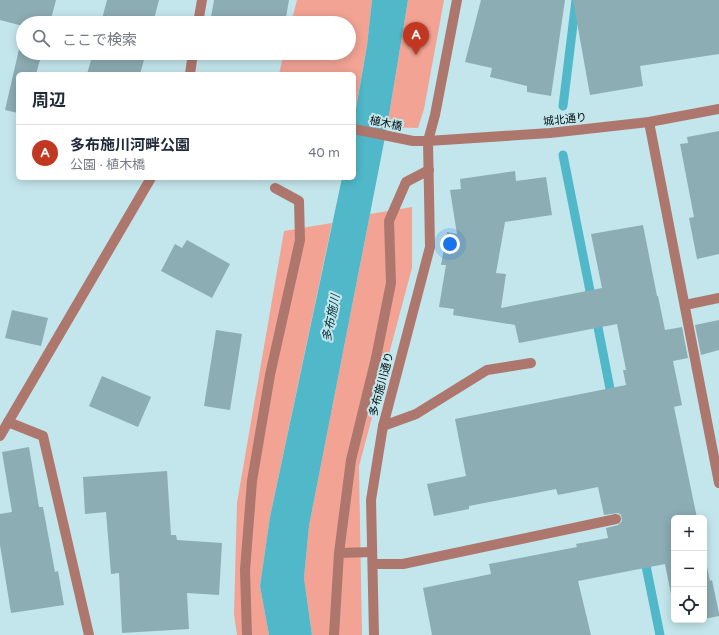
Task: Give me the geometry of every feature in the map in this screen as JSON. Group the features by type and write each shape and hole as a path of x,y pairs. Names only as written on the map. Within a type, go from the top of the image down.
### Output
{"street":[{"path":"199,16 202,0"},
{"name":"多布施川通り","path":"374,635 372,500 383,426 430,247 428,141 435,116 457,0"},
{"path":"190,72 192,60"},
{"name":"城北通り","path":"413,141 550,133 649,122 719,109"},
{"path":"649,122 718,478"},
{"name":"植木橋","path":"356,129 413,141"},
{"path":"334,635 339,553 351,460 376,358 391,283 389,221 406,182 429,170"},
{"path":"0,436 150,180"},
{"path":"247,635 245,570 252,481 270,375 300,240 299,201 275,188"},
{"path":"685,305 719,298"},
{"path":"383,426 416,414 487,370 531,363"},
{"path":"8,422 43,436 89,635"},
{"path":"373,564 403,564 616,519"},
{"path":"339,553 372,552"}],"shaded area":[{"path":"297,0 372,0 367,46 356,106 356,72 279,72 282,60 356,60 356,16 293,16"},
{"path":"408,0 444,0 424,109 418,128 387,127"},
{"path":"412,207 412,268 359,466 362,635 312,635 304,578 309,526 370,214"},
{"path":"332,223 270,517 260,586 269,635 237,635 234,614 237,503 284,231"}],"water":[{"name":"多布施川","path":"372,0 408,0 387,127 309,526 304,578 312,635 269,635 260,586 270,517 342,180 356,180 356,108 367,46"}],"building":[{"path":"0,0 56,0 52,16 16,16 16,24 0,20"},
{"path":"107,0 159,0 155,16 103,16"},
{"path":"214,0 289,0 286,16 211,16"},
{"path":"481,0 565,0 551,96 527,92 527,86 490,77 492,68 465,62"},
{"path":"573,0 719,0 719,54 640,66 643,86 590,95"},
{"path":"17,60 40,60 37,72 16,72 16,113 5,110"},
{"path":"91,60 144,60 141,72 88,72"},
{"path":"719,131 719,254 697,259 689,218 694,217 680,144 688,143 687,137"},
{"path":"515,171 516,181 546,177 552,215 505,222 496,273 506,274 501,308 602,288 591,234 643,225 665,330 682,327 688,358 673,361 682,405 674,407 696,515 671,515 671,594 665,564 578,581 591,635 432,635 423,588 491,574 489,564 577,547 576,544 608,538 606,528 618,525 622,521 621,515 618,513 604,515 598,487 558,495 556,489 469,506 469,509 434,516 427,484 466,476 455,419 626,385 623,370 626,370 617,324 519,343 515,325 453,315 454,309 439,307 446,265 441,265 447,232 457,234 450,190 461,189 460,179"},
{"path":"187,240 230,264 212,298 161,271 175,244 182,248"},
{"path":"12,310 48,318 41,346 5,338"},
{"path":"719,320 719,350 701,355 695,325"},
{"path":"216,330 242,334 230,410 204,406"},
{"path":"102,376 151,397 138,427 89,406"},
{"path":"29,447 39,507 43,507 55,572 58,571 64,605 11,613 0,545 0,514 12,512 2,452"},
{"path":"167,471 171,535 176,535 177,540 222,543 219,595 187,593 189,629 122,633 119,573 111,574 106,512 85,514 83,477"},
{"path":"707,566 710,581 712,580 719,616 707,618"}],"waterway":[{"path":"563,106 576,0"},
{"path":"563,155 592,301"},
{"path":"596,317 612,399"},
{"path":"644,556 660,635"}],"place":[{"name":"多布施川河畔公園","path":"416,55"}]}
